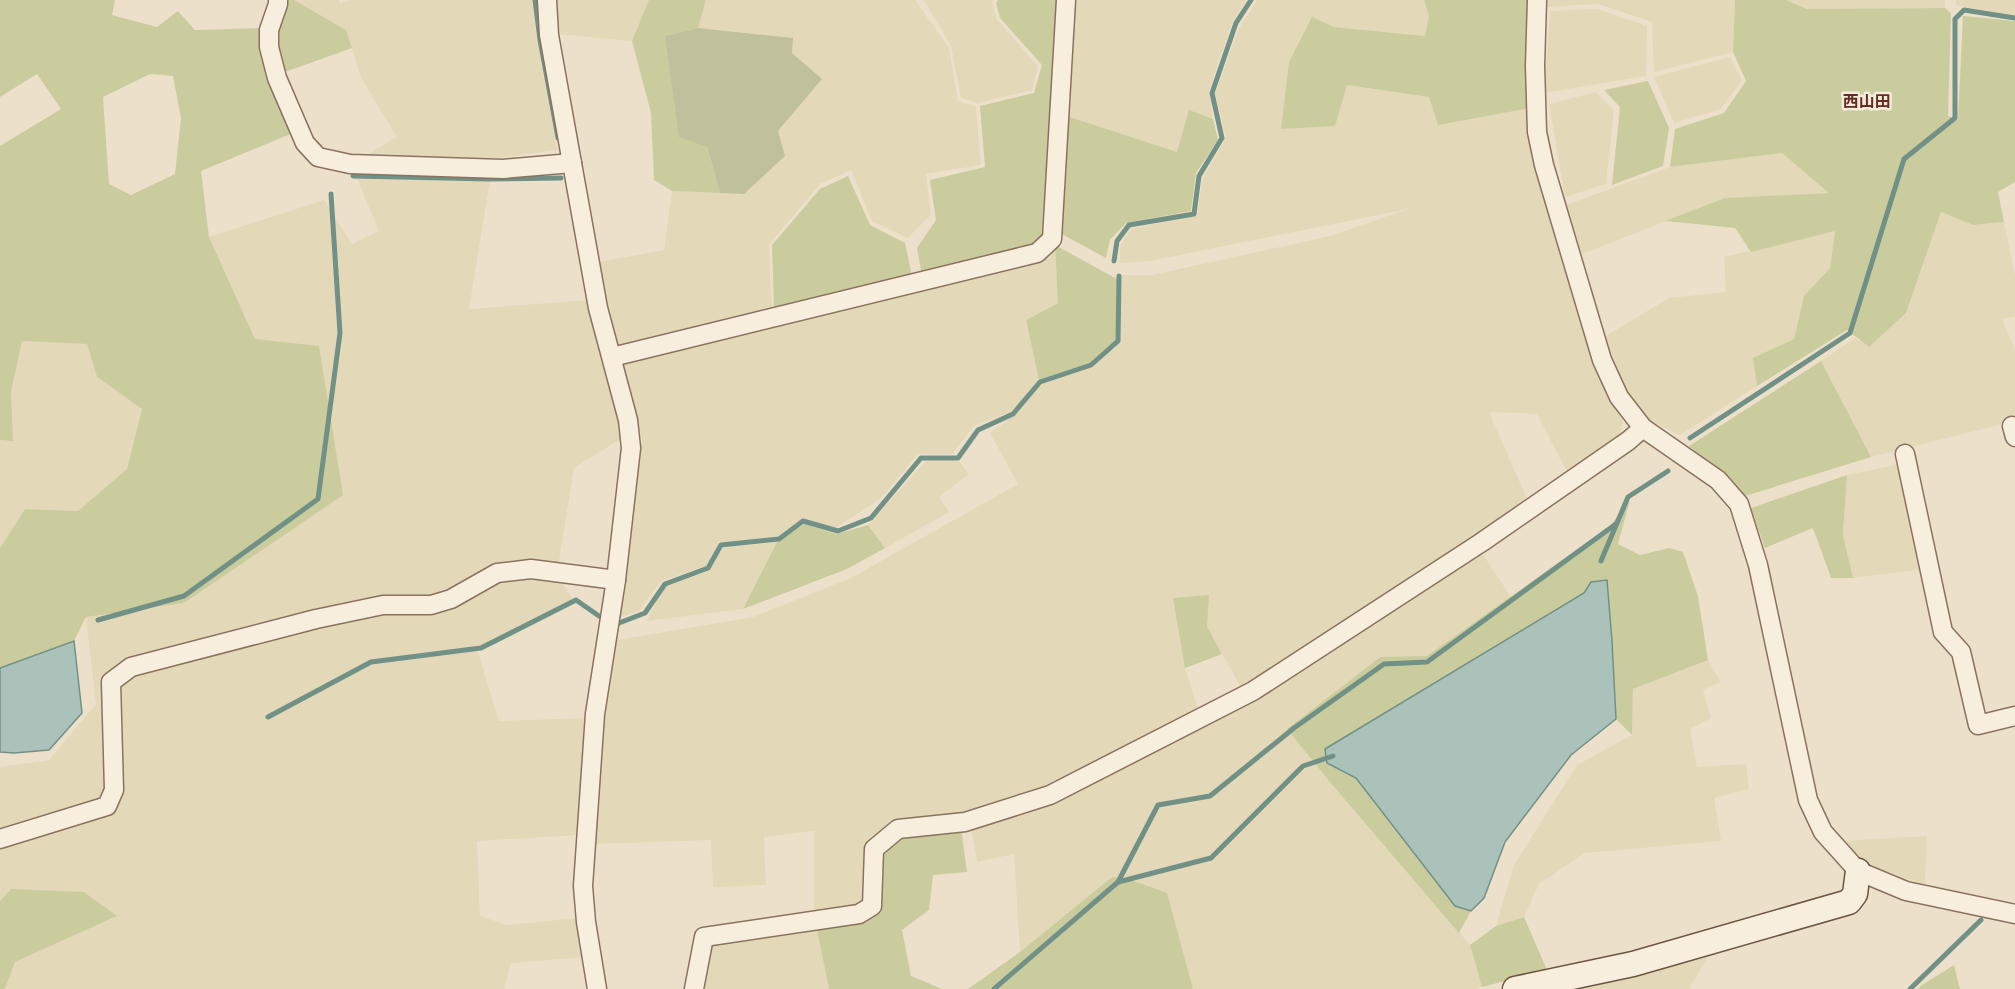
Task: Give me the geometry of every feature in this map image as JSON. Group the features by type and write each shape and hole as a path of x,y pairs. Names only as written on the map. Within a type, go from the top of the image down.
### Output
{"street":[{"path":"278,0 279,4 269,30 268,47 277,78 305,143 318,157 350,164 503,169 572,163"},
{"path":"547,0 549,35 598,308 628,420 631,448 616,580 596,714 583,886 586,922 597,989"},
{"path":"612,357 1037,253 1052,239 1066,0"},
{"path":"1537,0 1535,99 1537,132 1544,165 1602,360 1619,398 1643,428 1718,480 1739,504 1758,565 1808,800 1822,832 1858,871 1906,891 2015,914"},
{"path":"694,989 704,937 859,914 872,906 874,849 898,829 965,822 1050,795 1253,691 1482,543 1628,441 1643,428"},
{"path":"1905,454 1943,632 1961,652 1978,725 2015,716"},
{"path":"0,839 107,806 114,790 111,682 131,667 316,619 383,605 431,605 451,599 497,573 531,570 616,580"},
{"path":"1515,989 1633,964 1849,902 1855,894 1858,871"}],"shaded area":[{"path":"294,0 339,0 340,4 349,0 533,0 537,40 557,150 496,158 369,154 397,137 361,78 346,30"},
{"path":"553,0 649,1 632,41 556,34"},
{"path":"706,0 915,0 949,48 958,101 976,106 981,165 926,174 931,215 908,238 872,221 851,170 820,184 769,245 772,312 619,350 601,291 599,262 664,250 672,191 744,194 778,131 821,79 792,53 792,38 698,28"},
{"path":"924,0 994,0 992,2 997,20 1038,66 1032,90 978,103 961,98 951,46"},
{"path":"1072,0 1246,0 1232,23 1209,90 1213,119 1189,111 1177,152 1064,115"},
{"path":"1257,0 1424,0 1429,16 1425,36 1334,27 1347,85 1530,108 1532,154 1606,390 1623,422 1618,440 1568,474 1537,414 1489,412 1528,501 1243,691 1207,626 1185,668 1199,712 1051,789 967,818 892,825 868,842 865,905 814,916 814,831 764,837 766,885 713,887 711,840 595,844 600,716 612,641 753,617 851,578 1018,484 990,433 1018,413 1041,384 1092,367 1120,342 1121,275 1152,275 1330,236 1408,209 1150,261 1120,263 1120,245 1131,229 1197,215 1203,178 1226,138 1215,94 1239,28"},
{"path":"1548,0 1735,0 1733,52 1654,72 1652,22 1598,4 1547,7"},
{"path":"1786,0 1945,0 1945,8 1807,9"},
{"path":"1956,0 2015,0 2015,15 1956,5"},
{"path":"1597,9 1647,26 1646,76 1544,93 1550,11"},
{"path":"1730,57 1742,80 1721,109 1674,123 1654,77"},
{"path":"1596,92 1614,110 1606,184 1565,197 1549,104"},
{"path":"1782,153 1830,193 1725,198 1582,254 1566,205 1670,167"},
{"path":"357,179 490,181 469,309 591,300 624,437 574,468 557,574 573,600 477,649 499,721 588,718 580,835 477,841 480,916 507,925 579,918 586,957 511,963 504,989 5,989 15,962 117,916 11,889 0,901 0,767 49,760 96,704 86,617 184,603 255,339 209,237 324,200 352,244 379,231"},
{"path":"1941,212 1973,225 2004,222 2015,275 2015,317 2002,319 2015,350 2015,421 1871,457 1821,361 1855,338 1869,347 1906,313"},
{"path":"1835,230 1830,268 1804,296 1794,339 1754,358 1757,386 1680,435 1651,421 1629,397 1604,337 1669,298 1726,292 1724,257"},
{"path":"1055,245 1058,303 1026,320 1039,380 1016,410 974,426 952,454 918,454 881,498 834,529 801,519 776,537 719,543 706,566 661,581 639,611 616,619 642,440 622,360"},
{"path":"22,341 87,344 97,377 142,409 127,469 78,511 25,509 0,548 0,440 13,441 11,392"},
{"path":"926,461 959,461 969,474 939,497 949,512 885,548 868,525"},
{"path":"1900,464 1925,569 1853,578 1843,535 1847,475"},
{"path":"777,542 743,609 647,621 664,586 709,571 722,548"},
{"path":"1480,550 1511,597 1427,657 1380,657 1287,729 1470,945 1482,987 1475,989 1193,989 1166,893 1112,877 1020,952 1014,854 977,862 971,825 1051,801"},
{"path":"1607,580 1616,719 1571,755 1505,842 1484,898 1471,911 1455,906 1356,778 1327,763 1325,749 1584,593 1591,582"},
{"path":"74,641 82,713 49,750 0,752 0,668"},
{"path":"1708,660 1721,682 1703,690 1711,718 1690,729 1697,767 1746,764 1749,789 1714,798 1721,841 1585,853 1539,884 1524,917 1496,926 1514,865 1577,765 1632,735 1633,689"},
{"path":"1927,836 1925,885 1869,865 1842,841"},
{"path":"816,925 829,989 700,989 710,941"},
{"path":"1711,952 1689,989 1575,989 1573,986"}],"green space":[{"path":"0,0 115,0 112,15 157,27 178,11 195,30 264,28 293,133 201,171 209,237 255,339 319,346 343,495 184,603 86,617 74,641 0,668 0,548 25,509 78,511 127,469 142,409 97,377 87,344 22,341 11,392 13,441 0,440 0,146 61,109 37,74 0,97","holes":["150,74 173,76 181,118 175,174 131,195 109,184 103,97"]},
{"path":"285,0 294,0 346,30 352,48 282,73 274,39"},
{"path":"649,0 706,0 698,28 665,36 707,147 720,193 672,191 654,180 651,113 632,41"},
{"path":"998,0 1059,0 1046,234 1034,246 922,275 917,248 936,220 930,180 985,167 980,106 1034,93 1042,65 1000,18 996,3"},
{"path":"1424,0 1530,0 1530,108 1438,125 1429,97 1347,85 1335,126 1281,129 1289,62 1312,17 1334,27 1425,36 1429,16"},
{"path":"1735,0 1786,0 1807,9 1945,8 1951,13 1948,116 1958,120 1963,16 2015,21 2015,182 1998,192 2004,222 1973,225 1941,212 1906,313 1869,347 1847,330 1757,386 1753,358 1794,339 1804,296 1830,268 1835,231 1751,252 1735,228 1665,221 1725,198 1829,193 1782,153 1670,167 1675,129 1724,113 1746,81 1733,52"},
{"path":"698,28 793,38 792,53 822,79 778,131 785,156 744,194 720,193 707,147 679,137 665,36"},
{"path":"1648,81 1669,128 1663,166 1612,185 1620,107 1604,90"},
{"path":"1189,110 1213,119 1218,140 1196,173 1191,211 1126,223 1110,240 1106,258 1058,232 1064,115 1177,152"},
{"path":"848,176 870,225 905,243 912,276 774,312 772,245 820,189"},
{"path":"1055,245 1117,279 1116,340 1090,363 1039,380 1026,320 1058,303"},
{"path":"1821,361 1871,457 1745,496 1689,446"},
{"path":"1847,475 1843,535 1853,578 1831,578 1813,528 1765,548 1751,508"},
{"path":"1630,500 1618,544 1640,555 1669,548 1683,552 1698,596 1708,660 1633,689 1632,735 1616,719 1607,581 1591,582 1584,593 1327,763 1356,778 1454,906 1471,911 1459,933 1287,729 1380,657 1427,656 1610,526"},
{"path":"804,524 837,534 868,525 885,548 847,569 743,609 777,542"},
{"path":"1209,595 1207,626 1222,654 1185,668 1173,598"},
{"path":"961,828 967,872 933,875 929,910 902,930 911,976 942,989 829,989 816,925 873,915 880,852 901,836"},
{"path":"1112,877 1131,880 1167,893 1193,989 968,989 1020,952"},
{"path":"11,889 84,892 117,916 15,962 5,989 0,989 0,901"},
{"path":"1524,917 1547,970 1482,987 1470,945 1496,926"},
{"path":"1954,965 1960,989 1918,989 1922,985"}],"waterway":[{"path":"535,0 558,138"},
{"path":"1114,261 1117,241 1129,225 1194,214 1199,176 1222,138 1212,93 1236,23 1251,0"},
{"path":"1690,438 1850,333 1904,159 1955,118 1955,19 1964,10 2015,18"},
{"path":"353,176 561,178"},
{"path":"98,620 184,596 318,499 340,333 331,194"},
{"path":"619,623 645,613 665,584 708,568 721,545 779,539 803,521 838,531 871,518 921,458 958,458 978,430 1013,414 1040,382 1091,365 1118,341 1119,276"},
{"path":"1601,561 1628,497 1668,471"},
{"path":"1118,882 1158,805 1210,796 1294,728 1384,664 1427,662 1616,524"},
{"path":"268,717 371,662 481,648 576,600 599,616"},
{"path":"994,989 1118,882 1211,858 1303,766 1333,756"},
{"path":"1910,989 1981,920"}],"district":[{"name":"西山田","path":"1867,101"}]}
